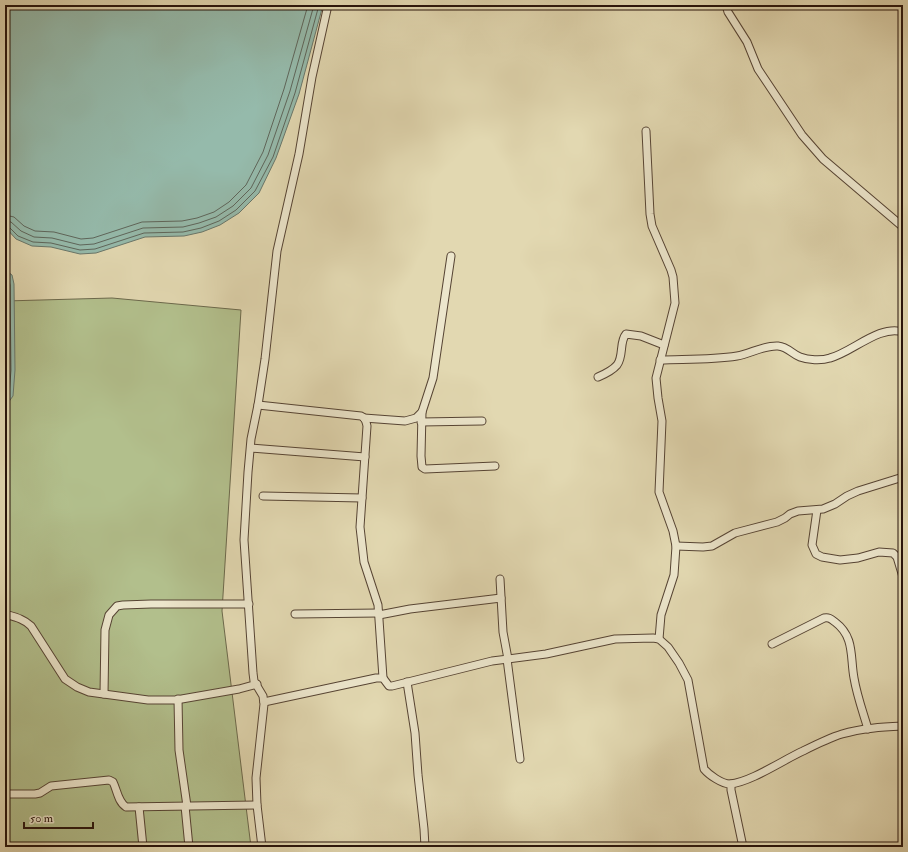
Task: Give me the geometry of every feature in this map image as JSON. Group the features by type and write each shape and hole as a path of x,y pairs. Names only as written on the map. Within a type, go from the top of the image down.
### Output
{"street":[{"path":"262,847 257,805 256,778 264,702 263,696 253,677 244,540 251,448 258,405 277,251 299,154 312,77 328,5"},
{"path":"726,5 728,12 747,42 758,69 802,135 824,159 903,227"},
{"path":"646,131 650,214 652,226 671,270 675,294 674,310 656,378 662,421 659,492 673,531 676,546 674,575 661,615 659,639"},
{"path":"452,256 433,378 422,412 421,463 422,467 425,469 495,466"},
{"path":"660,360 738,356 777,346 786,348 799,357 815,360 829,359 872,337 891,331 903,332"},
{"path":"598,377 613,369 618,363 623,338 626,334 641,336 664,345"},
{"path":"258,405 361,416 364,418 405,421 416,418 422,412"},
{"path":"364,418 367,426 360,527 361,546 364,562 378,605 386,681"},
{"path":"421,422 482,421"},
{"path":"251,448 365,457"},
{"path":"676,546 712,546 735,533 777,522 793,512 817,510 830,506 858,491 903,477"},
{"path":"263,496 362,498"},
{"path":"817,510 812,545 816,554 822,557 840,560 858,558 879,552 893,553 897,558 903,577"},
{"path":"500,579 507,655 520,759"},
{"path":"295,614 379,614 502,598"},
{"path":"104,694 105,630 109,615 117,606 151,604 248,604"},
{"path":"5,614 16,617 31,626 65,679 77,687 89,692 148,700 178,699 239,689 257,684"},
{"path":"772,644 824,618 830,618 837,624 849,640 854,678 868,729"},
{"path":"264,702 376,678 386,681 407,682 492,661 507,655 546,654 615,639 653,638 659,639 668,647 688,680 704,769 719,780 731,784 750,778 802,751 842,734 868,729 903,726"},
{"path":"407,682 415,733 425,847"},
{"path":"178,699 179,750 186,806 189,847"},
{"path":"5,794 35,794 40,793 51,786 109,780 113,782 124,806 126,807 257,805"},
{"path":"731,784 743,847"},
{"path":"139,807 144,847"}],"green space":[{"path":"112,298 241,310 222,611 251,847 5,847 5,301"}],"water":[{"path":"5,5 323,5 299,94 276,158 259,193 239,213 220,225 202,232 184,236 145,237 96,253 80,254 51,247 32,246 16,239 5,227"},
{"path":"5,272 12,275 14,284 15,370 13,396 5,407"}]}
